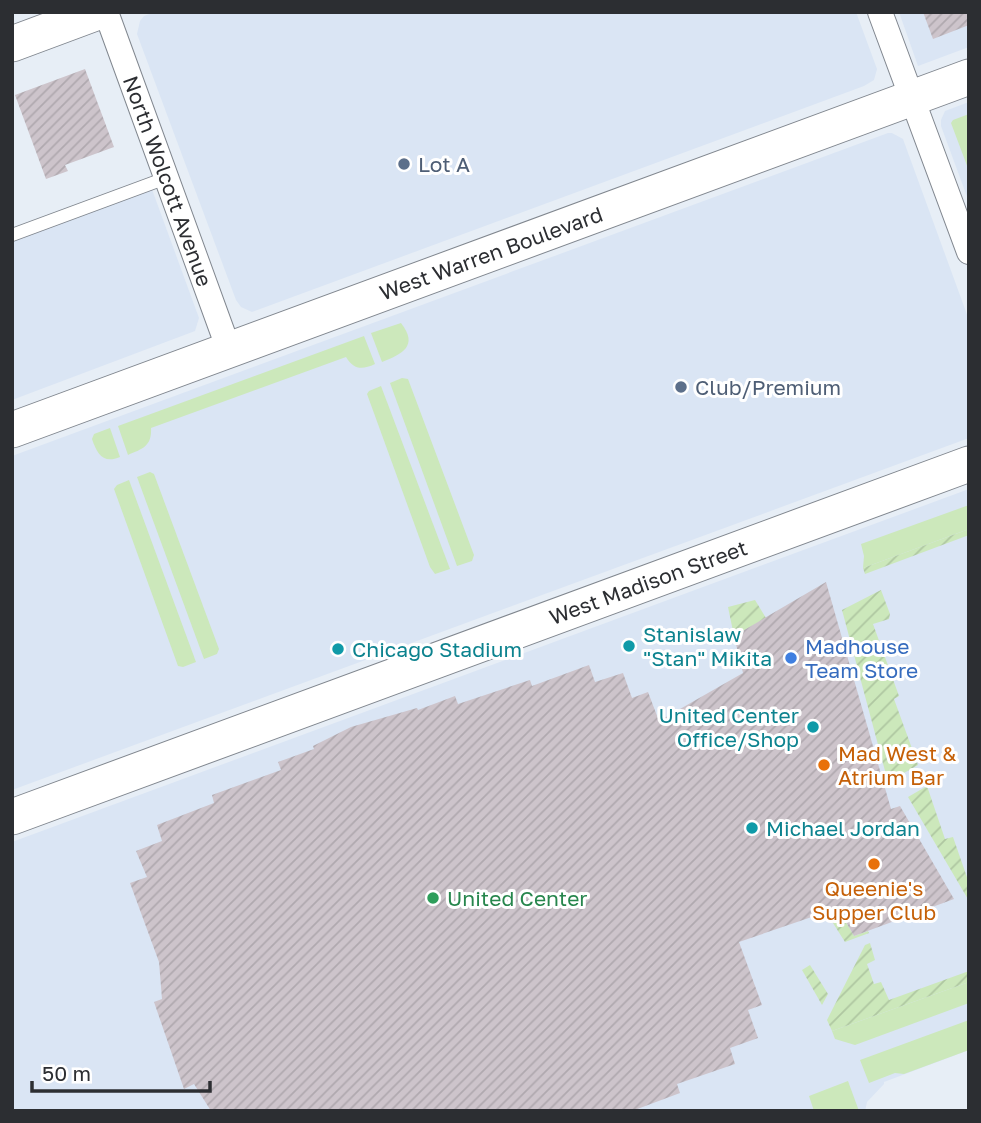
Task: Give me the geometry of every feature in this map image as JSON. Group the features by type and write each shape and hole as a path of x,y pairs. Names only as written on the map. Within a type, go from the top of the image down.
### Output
{"street":[{"path":"12,44 98,12"},
{"name":"North Wolcott Avenue","path":"106,12 229,350"},
{"path":"880,12 969,252"},
{"name":"West Warren Boulevard","path":"12,430 969,77"},
{"name":"West Madison Street","path":"12,817 969,464"}],"lane":[{"path":"12,235 166,178"}],"shaded area":[{"name":"Lot A","path":"155,12 856,12 877,69 874,80 864,86 252,312 241,307 236,300 137,34 144,16"},
{"path":"899,12 969,12 969,47 918,66"},
{"path":"969,102 969,202 941,120 945,111"},
{"path":"888,133 903,139 969,320 969,438 12,790 12,456"},
{"path":"150,184 199,318 195,331 12,400 12,235"},
{"path":"969,489 969,1050 884,1082 867,1102 865,1111 12,1111 12,842"}],"green space":[{"path":"969,114 969,171 951,123"},
{"path":"401,323 408,338 406,348 382,362 371,333"},
{"path":"364,336 375,364 359,368 346,357 151,428 146,446 128,455 118,426"},
{"path":"402,378 408,379 474,555 472,561 457,566 390,383"},
{"path":"381,386 450,569 435,574 430,567 367,394"},
{"path":"110,428 120,457 114,459 101,456 92,439 94,434"},
{"path":"150,472 154,474 219,649 217,654 204,659 137,477"},
{"path":"129,480 196,662 183,667 178,666 114,489"},
{"path":"969,505 969,529 863,568 861,544"},
{"path":"969,529 969,535 865,574 863,568"},
{"path":"881,590 890,614 889,619 873,624 899,696 894,699 918,765 888,782 842,610"},
{"path":"755,600 766,618 734,636 728,607"},
{"path":"927,786 945,839 953,837 969,883 969,901 908,797"},
{"path":"838,908 854,936 868,931 869,933 845,942 826,912"},
{"path":"870,943 875,960 867,964 874,984 881,982 889,1000 969,971 969,982 832,1031 827,1020 865,945"},
{"path":"810,965 828,994 822,1005 802,970"},
{"path":"969,982 969,1003 855,1045 835,1039 832,1031"},
{"path":"969,1020 969,1050 904,1074 895,1073 869,1083 860,1060"},
{"path":"848,1081 859,1111 814,1111 809,1096"}],"building":[{"path":"923,12 969,12 969,25 933,39"},
{"path":"85,69 114,147 65,165 68,171 46,179 15,95"},
{"name":"United Center","path":"826,582 891,809 900,806 954,899 854,936 838,908 739,942 762,1005 748,1010 758,1038 730,1048 735,1064 677,1084 680,1093 632,1111 211,1111 194,1084 184,1089 154,1002 162,999 159,962 130,883 147,877 136,851 162,841 157,825 214,803 212,795 281,770 278,762 314,749 313,746 351,727 417,708 418,710 455,696 458,704 530,680 532,686 589,665 595,682 623,673 632,698 648,692 659,721 743,673 734,636"}],"place":[{"name":"Lot A","path":"404,164"},
{"name":"Club/Premium","path":"681,387"},
{"name":"Stanislaw \"Stan\" Mikita","path":"629,646"},
{"name":"Chicago Stadium","path":"338,649"},
{"name":"Madhouse Team Store","path":"791,658"},
{"name":"United Center Office/Shop","path":"813,727"},
{"name":"Mad West & Atrium Bar","path":"824,765"},
{"name":"Michael Jordan","path":"752,828"},
{"name":"Queenie's Supper Club","path":"874,864"},
{"name":"United Center","path":"433,898"}]}
